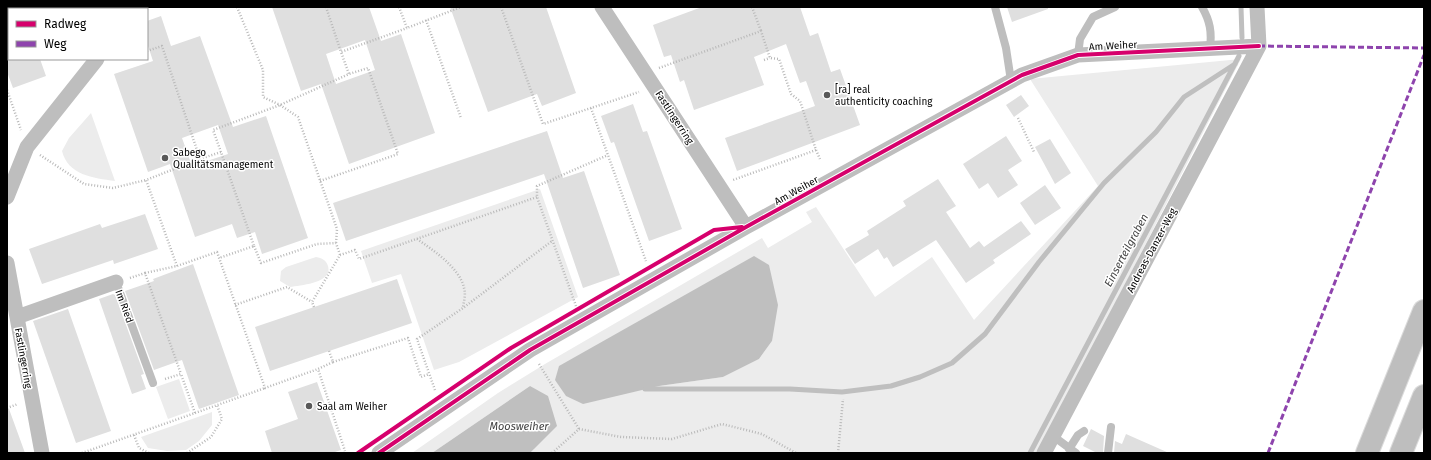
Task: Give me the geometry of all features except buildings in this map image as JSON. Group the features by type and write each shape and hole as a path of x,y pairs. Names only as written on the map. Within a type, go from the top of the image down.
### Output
{"highway":[{"path":"1367,453 1424,311"},
{"path":"1401,453 1424,396"}],"street":[{"name":"Fastlingerring","path":"602,7 720,185 746,227"},
{"path":"1257,7 1259,46"},
{"name":"Am Weiher","path":"379,453 530,350 746,227 1022,75 1078,55 1259,46"},
{"name":"Andreas-Danzer-Weg","path":"1044,453 1259,46"},
{"path":"7,197 27,147 96,60"},
{"name":"Fastlingerring","path":"7,263 9,288 17,316 42,453"},
{"name":"Im Ried","path":"17,316 116,282"}],"lane":[{"path":"995,7 1006,48 1011,81"},
{"path":"1078,55 1080,39 1094,17 1115,7"},
{"path":"1202,7 1208,18 1212,34 1210,48"},
{"name":"Im Ried","path":"116,282 153,383"},
{"path":"1108,453 1111,427"},
{"path":"1053,436 1072,451 1078,435 1084,431"}],"path":[{"path":"237,7 263,70 263,97 280,105 298,117 337,229 336,243 340,255"},
{"path":"326,7 349,74"},
{"path":"400,7 407,28"},
{"path":"341,52 461,7"},
{"path":"501,7 543,124 655,86"},
{"path":"752,7 770,58"},
{"path":"426,20 461,118"},
{"path":"646,73 760,31"},
{"path":"148,51 162,46 200,160"},
{"path":"764,60 770,58 779,59 791,94 800,101 820,159"},
{"path":"320,181 398,154 368,68 349,74 280,105 213,130 261,263 317,244 336,243"},
{"path":"7,90 27,147 84,184 113,188 146,180 221,152"},
{"path":"591,108 646,260"},
{"path":"1018,118 1034,152"},
{"path":"720,185 816,150"},
{"path":"584,306 577,310 537,197 537,186 608,155"},
{"path":"146,180 177,266"},
{"path":"312,302 340,255 356,250 359,259 537,197"},
{"path":"417,239 433,250 455,271 464,288 464,308"},
{"path":"435,390 417,339 464,308 552,241"},
{"path":"219,258 254,246"},
{"path":"116,282 145,273 177,266 217,252 265,388"},
{"path":"145,273 195,413"},
{"path":"235,305 287,287 312,302 314,307"},
{"path":"82,453 318,369 333,362 408,338 421,377 429,374"},
{"path":"530,350 579,429 621,437 672,439 722,424 762,434 796,453"},
{"path":"329,351 333,362"},
{"path":"318,369 346,451"},
{"path":"153,383 181,374"},
{"path":"838,453 843,399"},
{"path":"187,453 211,437 222,419 217,405"},
{"path":"552,453 579,429"},
{"path":"134,435 139,448 150,453"}],"shaded area":[{"path":"1241,59 1038,453 530,453 534,449 530,386 432,453 412,453 498,393 545,364 762,238 768,248 812,222 806,212 816,207 875,297 932,257 974,320 1098,186 1030,79","holes":["772,341 759,359 723,377 659,386"]},
{"path":"91,113 115,181 90,177 82,174 70,165 65,159 62,151 69,138"},
{"path":"540,189 578,297 459,362 434,370 401,274 372,283 361,251"},
{"path":"316,257 324,260 328,266 326,276 321,280 290,287 280,281 281,271 286,267"},
{"path":"179,379 190,411 168,419 156,387"},
{"path":"212,412 212,425 199,441 186,450 167,451 148,448 141,437"}],"water":[{"path":"754,256 769,265 778,305 772,341 759,359 723,377 659,386 583,404 566,396 555,380 559,366"},
{"name":"Moosweiher","path":"530,386 548,396 557,426 530,453 432,453"}],"waterway":[{"name":"Einserteilgraben","path":"1241,7 1242,38"},
{"name":"Einserteilgraben","path":"1030,453 1239,56"},
{"path":"645,389 790,389 842,392 891,386 920,377 952,363 985,334 1039,262 1104,183 1156,132 1184,97 1235,64"}],"marked path":[{"path":"1259,46 1424,48"},
{"path":"1268,453 1424,55"}],"cycle path":[{"path":"379,453 530,350 746,227 1022,75 1078,55 1259,46"},
{"path":"358,453 511,348 714,230 742,227"}],"place":[{"name":"[ra] real authenticity coaching","path":"827,95"},
{"name":"Sabego Qualitätsmanagement","path":"165,158"},
{"name":"Saal am Weiher","path":"309,406"}]}
